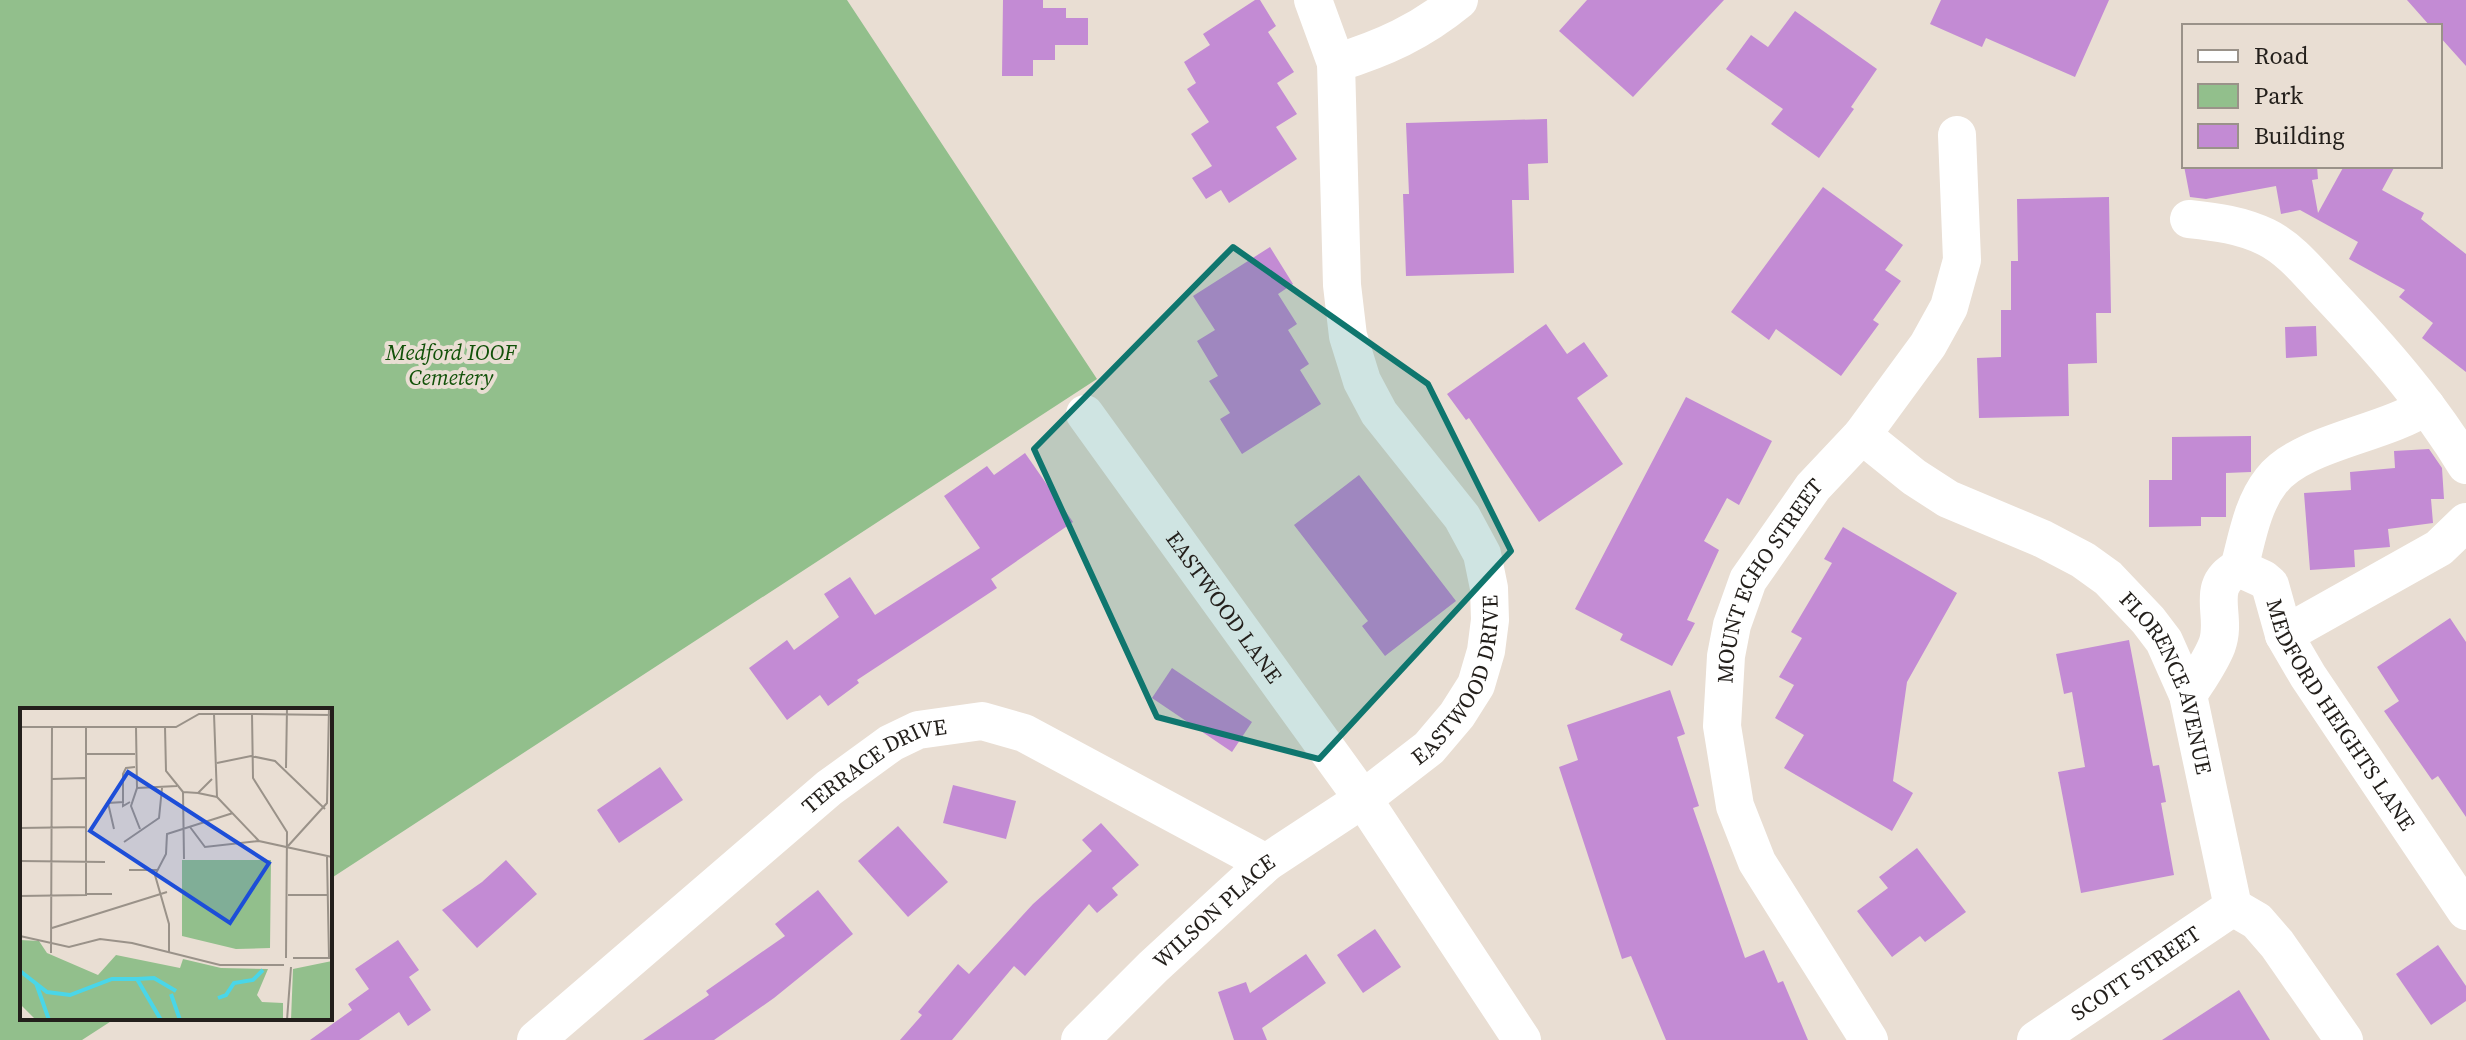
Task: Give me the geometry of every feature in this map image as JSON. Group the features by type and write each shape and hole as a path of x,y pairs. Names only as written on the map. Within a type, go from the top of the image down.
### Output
{"street":[{"name":"EASTWOOD DRIVE","path":"1313,0 1336,63 1342,285 1348,336 1362,381 1379,413 1462,517 1482,554 1489,588 1490,620 1486,651 1476,685 1457,715 1429,748 1363,799"},
{"path":"1336,63 1386,47 1415,32 1459,0"},
{"name":"MOUNT ECHO STREET","path":"1869,1040 1757,862 1735,806 1722,726 1726,656 1732,625 1748,580 1813,487 1862,435 1928,345 1949,307 1962,260 1957,135"},
{"path":"2189,219 2234,224 2269,238 2293,255 2362,329 2426,406 2466,465"},
{"path":"2188,695 2217,646 2221,628 2218,587 2228,573 2239,568 2257,506 2271,480 2290,463 2410,417 2426,406"},
{"name":"EASTWOOD LANE","path":"1085,414 1363,799"},
{"name":"FLORENCE AVENUE","path":"1862,435 1914,477 1948,499 2043,539 2083,560 2108,578 2148,620 2164,641 2188,695 2233,907"},
{"path":"2284,635 2439,548 2466,522"},
{"name":"MEDFORD HEIGHTS LANE","path":"2239,568 2270,585 2284,635 2308,676 2466,911"},
{"name":"TERRACE DRIVE","path":"536,1040 829,788 891,743 918,730 982,721 1024,733 1266,863"},
{"path":"1363,799 1522,1040"},
{"name":"WILSON PLACE","path":"1080,1040 1153,967 1266,863 1363,799"},
{"path":"2233,907 2257,921 2277,944 2344,1040"},
{"name":"SCOTT STREET","path":"2036,1040 2233,907"}],"highlighted area":[{"path":"1233,247 1428,384 1511,551 1319,759 1157,717 1034,449"}],"green space":[{"name":"Medford IOOF Cemetery","path":"0,0 847,0 1097,379 332,878 332,708 20,708 20,1020 113,1020 82,1040 0,1040"}],"building":[{"path":"1003,0 1043,0 1043,8 1066,8 1066,18 1088,18 1088,45 1055,45 1055,60 1033,60 1033,76 1002,76"},
{"path":"1255,0 1260,0 1276,26 1268,32 1294,72 1277,83 1297,114 1276,127 1297,159 1229,203 1221,190 1206,199 1192,178 1212,166 1191,134 1209,122 1187,89 1196,83 1184,62 1210,45 1203,34"},
{"path":"1587,0 1724,0 1633,97 1559,31"},
{"path":"1941,0 2109,0 2075,77 1986,38 1982,47 1930,24"},
{"path":"2407,0 2466,0 2466,66 2442,39 2442,24 2428,24"},
{"path":"1795,11 1877,69 1851,107 1854,109 1819,158 1771,124 1783,109 1726,69 1751,35 1768,47"},
{"path":"1547,119 1548,163 1528,164 1529,200 1512,200 1514,273 1406,276 1403,194 1409,194 1406,123"},
{"path":"2184,168 2317,168 2318,179 2312,180 2318,213 2343,168 2394,168 2382,190 2424,213 2421,219 2466,254 2466,372 2422,338 2433,323 2399,297 2405,290 2349,259 2358,242 2300,210 2281,214 2276,186 2206,199 2190,197"},
{"path":"1823,187 1903,245 1885,270 1901,281 1873,320 1879,324 1841,376 1776,329 1769,340 1731,312"},
{"path":"2109,197 2111,313 2096,313 2097,363 2068,364 2069,416 1979,418 1977,358 2001,357 2001,310 2011,310 2011,261 2018,261 2017,199"},
{"path":"1270,247 1293,284 1278,294 1297,324 1288,330 1309,364 1300,370 1321,404 1242,454 1220,419 1230,413 1209,381 1218,376 1197,341 1215,330 1193,296"},
{"path":"1546,324 1567,354 1584,342 1608,376 1577,398 1623,464 1539,522 1469,418 1466,420 1447,394"},
{"path":"2316,326 2317,356 2286,358 2285,327"},
{"path":"1686,397 1772,441 1739,505 1727,498 1704,541 1719,550 1687,620 1695,623 1672,666 1620,640 1623,634 1575,609"},
{"path":"2251,436 2251,472 2226,473 2226,517 2201,517 2201,526 2149,527 2149,480 2172,480 2172,437"},
{"path":"2429,449 2442,468 2444,499 2431,499 2433,523 2388,529 2390,547 2354,550 2355,567 2310,570 2304,493 2351,490 2350,472 2395,468 2394,451"},
{"path":"1025,453 1073,522 991,579 997,588 857,680 859,683 828,706 820,695 787,720 749,668 787,640 794,650 839,617 824,594 850,577 875,615 980,548 944,496 987,466 994,475"},
{"path":"1359,475 1456,601 1385,656 1362,626 1368,621 1294,525"},
{"path":"1843,527 1957,593 1907,682 1893,781 1913,793 1892,831 1784,768 1804,735 1775,718 1794,685 1779,677 1802,638 1791,632 1832,563 1824,559"},
{"path":"2450,618 2466,642 2466,817 2438,776 2432,780 2384,711 2399,701 2377,667"},
{"path":"2129,640 2153,766 2159,765 2166,802 2161,803 2174,875 2081,893 2058,772 2085,767 2072,692 2064,694 2056,654"},
{"path":"1172,668 1252,722 1232,752 1152,698"},
{"path":"1670,690 1685,734 1677,737 1699,806 1693,808 1745,958 1764,950 1778,983 1783,981 1808,1040 1666,1040 1631,956 1622,959 1559,767 1578,760 1567,725"},
{"path":"660,767 683,800 619,843 597,810"},
{"path":"953,785 1016,801 1006,839 943,823"},
{"path":"1101,823 1139,865 1112,888 1118,895 1097,913 1089,904 1025,976 1014,966 952,1040 900,1040 922,1015 918,1012 958,964 969,974 1033,904 1092,851 1082,840"},
{"path":"898,826 948,882 908,917 858,861"},
{"path":"1917,848 1966,912 1925,942 1920,936 1892,957 1857,911 1888,888 1879,877"},
{"path":"506,860 537,894 477,948 442,910 482,882"},
{"path":"818,890 853,934 774,998 714,1040 643,1040 709,995 706,991 785,936 775,924"},
{"path":"1375,929 1401,967 1363,993 1337,955"},
{"path":"398,940 419,970 409,977 431,1010 408,1026 399,1012 359,1040 310,1040 352,1010 348,1004 369,989 355,969"},
{"path":"2438,945 2466,986 2466,1001 2431,1025 2396,974"},
{"path":"1306,954 1326,983 1262,1028 1267,1040 1234,1040 1218,992 1246,982 1250,993"},
{"path":"2239,990 2270,1040 2162,1040"}]}
